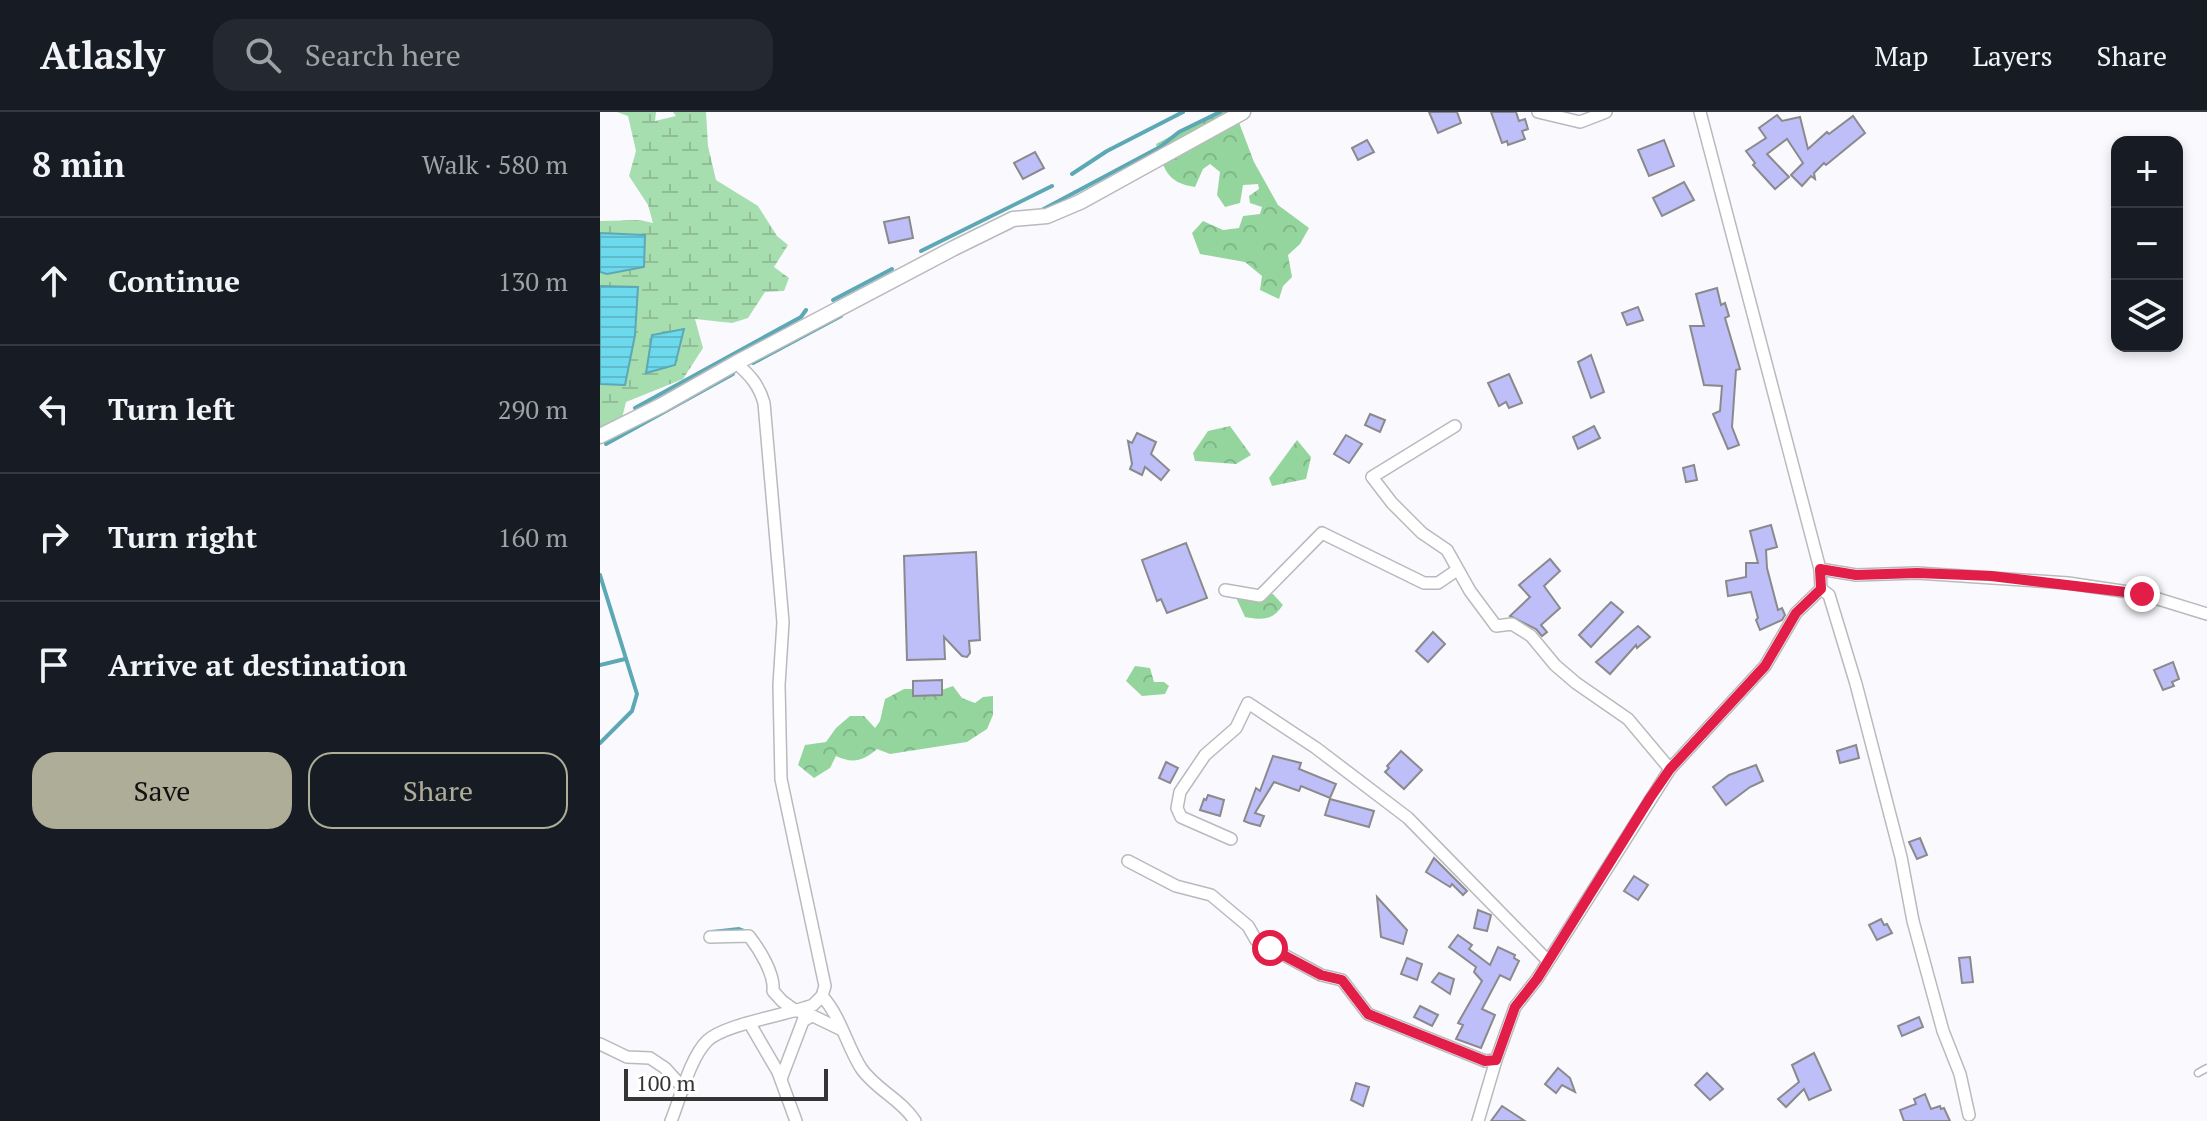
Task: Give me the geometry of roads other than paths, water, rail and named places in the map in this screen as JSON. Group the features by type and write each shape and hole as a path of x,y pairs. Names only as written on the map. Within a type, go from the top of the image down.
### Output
{"street":[{"path":"600,436 870,291 1013,219 1047,216 1087,198 1243,112"},
{"path":"1538,112 1580,122 1606,112"},
{"path":"1478,1121 1515,1007 1548,961 1670,769 1765,666 1796,613 1821,589 1820,569 1700,112"},
{"path":"671,1121 707,1041 727,1030 813,1005 822,996 825,986 781,779 779,685 783,622 764,403 760,389 736,363"},
{"path":"1455,426 1372,477 1422,533 1447,550 1457,570 1496,626 1512,624 1531,636 1555,665 1576,683 1628,719 1670,769"},
{"path":"1225,590 1260,596 1322,533 1424,583 1438,583 1457,570"},
{"path":"1820,569 1856,575 1917,573 2068,583 2142,594 2207,614"},
{"path":"1821,589 1829,595 1856,684 1901,857 1917,935 1943,1031 1960,1074 1969,1115"},
{"path":"1231,839 1181,817 1177,808 1180,792 1205,755 1236,728 1248,703 1316,748 1408,818 1548,961"},
{"path":"1128,861 1176,886 1211,895 1248,926 1256,940 1321,975 1342,980 1368,1014 1485,1061 1496,1060"},
{"path":"710,937 749,936 774,983 773,991 782,1001 793,1011 813,1016 843,1030"},
{"path":"822,996 837,1016 862,1070 915,1121"},
{"path":"781,1079 803,1021 810,1017"},
{"path":"750,1024 781,1079 796,1121"},
{"path":"600,1044 627,1057 650,1058 665,1068 684,1089"}],"lane":[{"path":"2198,1073 2207,1068"}],"water":[{"path":"600,233 645,235 644,267 607,274 600,272"},
{"path":"600,286 638,287 635,335 625,385 600,384"},
{"path":"684,329 675,365 646,373 652,335"}],"waterway":[{"path":"1072,174 1107,151 1183,112"},
{"path":"1040,211 1220,112"},
{"path":"921,251 1052,186"},
{"path":"833,300 892,269"},
{"path":"635,408 801,317 806,310"},
{"path":"753,363 841,316"},
{"path":"606,444 733,374"},
{"path":"600,575 637,694 632,711 600,743"},
{"path":"600,665 625,659"},
{"path":"712,932 739,929 747,932"}]}
